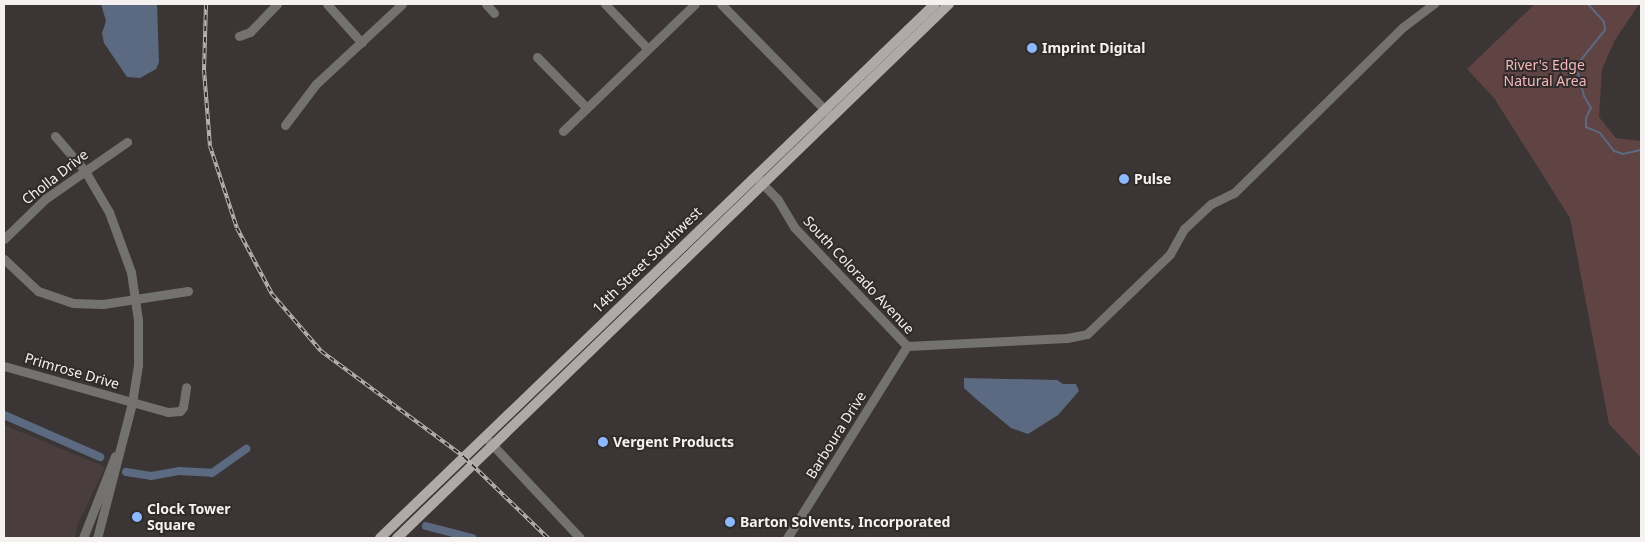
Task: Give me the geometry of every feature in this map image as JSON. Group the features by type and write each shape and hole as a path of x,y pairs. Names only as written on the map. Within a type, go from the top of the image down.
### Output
{"main road":[{"name":"14th Street Southwest","path":"380,538 934,4"},
{"name":"14th Street Southwest","path":"396,538 949,4"}],"street":[{"path":"239,36 250,32 277,4"},
{"path":"326,4 362,43"},
{"path":"285,125 316,84 402,4"},
{"path":"486,4 494,13"},
{"path":"605,4 648,48"},
{"path":"563,131 694,4"},
{"path":"721,4 831,117"},
{"path":"908,346 1067,338 1087,334 1170,254 1184,229 1211,204 1234,192 1403,27 1434,4"},
{"path":"537,57 587,108"},
{"path":"55,136 85,171 118,233 136,298 138,356 132,403 97,538"},
{"name":"Cholla Drive","path":"4,239 45,199 127,142"},
{"name":"South Colorado Avenue","path":"754,176 778,200 794,227 908,346"},
{"path":"4,259 31,286 60,300 95,305 188,291"},
{"name":"Barboura Drive","path":"787,538 908,346"},
{"name":"Primrose Drive","path":"4,366 168,412 180,411 186,402 186,387"},
{"path":"484,436 580,538"},
{"path":"82,538 107,470 119,449"}],"shaded area":[{"path":"4,425 105,467 77,526 75,538 4,538"}],"green space":[{"name":"River's Edge Natural Area","path":"1535,4 1639,4 1615,40 1602,69 1599,117 1616,138 1641,141 1641,458 1609,424 1570,218 1494,98 1467,69"}],"water":[{"path":"101,4 157,4 159,62 156,69 140,78 127,77 104,43 102,33 106,21"},
{"path":"964,378 1057,380 1063,384 1076,384 1079,391 1058,415 1028,434 1011,428 975,398 964,388"}],"waterway":[{"path":"1588,4 1604,22 1605,30 1576,66 1584,96 1591,108 1586,118 1586,127 1600,133 1614,151 1623,154 1641,150"},
{"path":"4,415 100,457"},
{"path":"126,472 151,476 179,471 212,473 246,449"},
{"path":"426,526 472,538"}],"railway":[{"path":"206,4 204,70 210,146 237,228 272,294 321,351 464,457 548,538"}],"place":[{"name":"Imprint Digital","path":"1032,48"},
{"name":"Pulse","path":"1124,179"},
{"name":"Vergent Products","path":"603,442"},
{"name":"Clock Tower Square","path":"137,517"},
{"name":"Barton Solvents, Incorporated","path":"730,522"}]}
